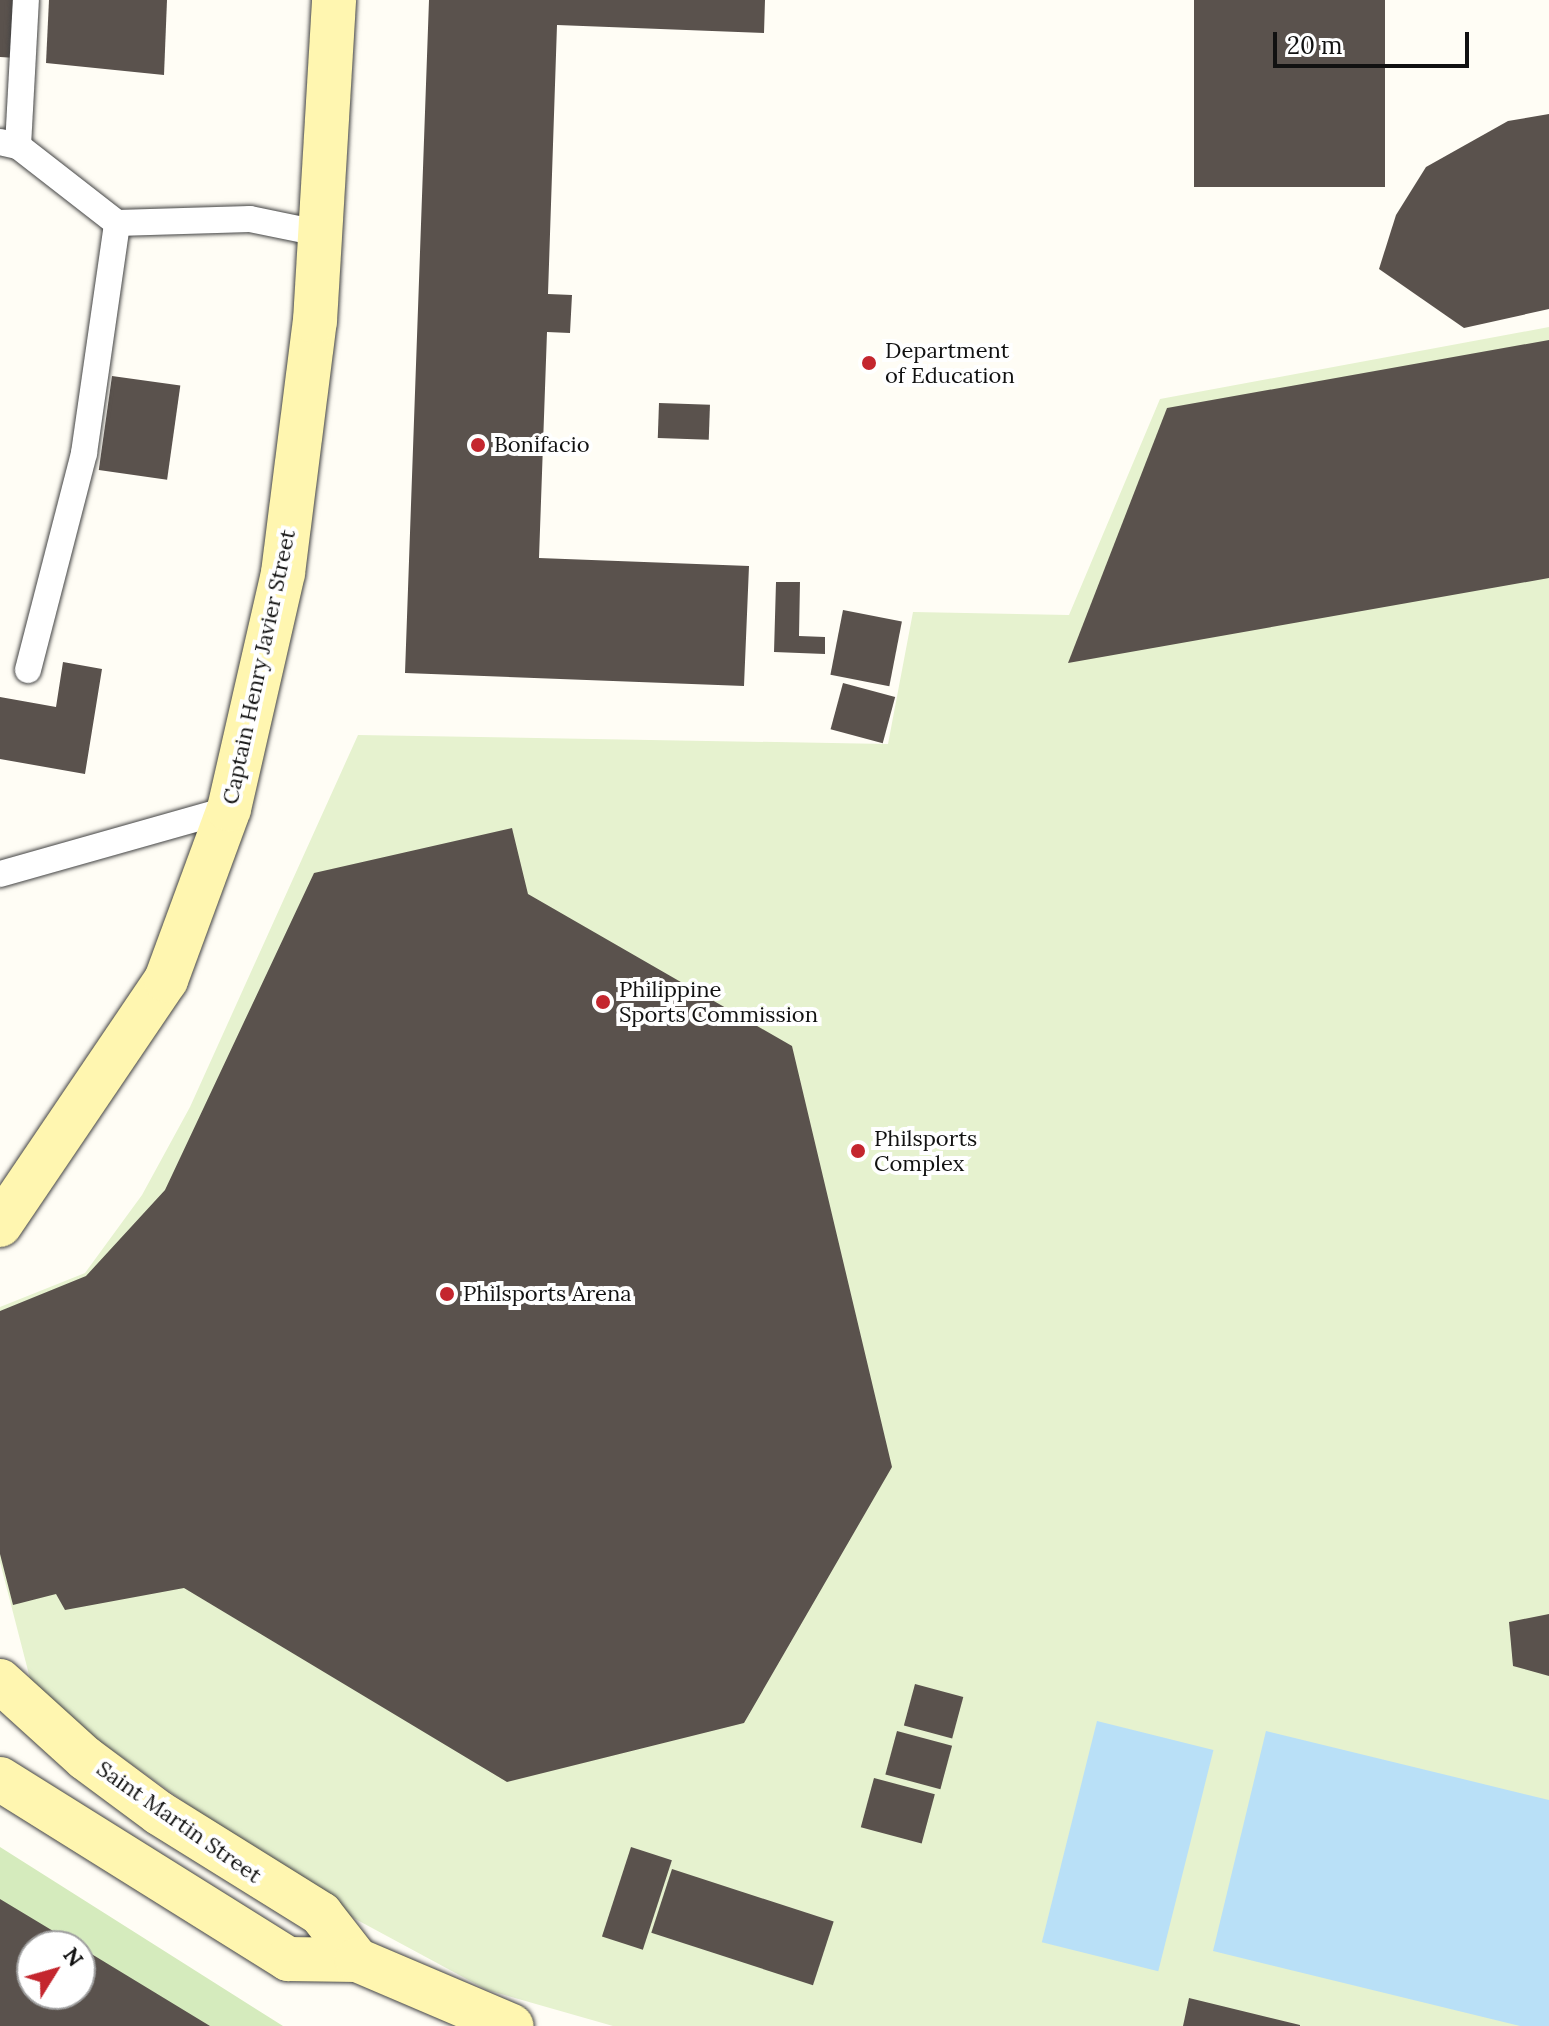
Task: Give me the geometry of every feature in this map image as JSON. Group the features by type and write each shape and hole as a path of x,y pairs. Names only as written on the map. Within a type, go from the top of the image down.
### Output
{"street":[{"name":"Captain Henry Javier Street","path":"0,1225 166,980 229,809 283,573 315,321 318,233 332,117 334,0"},
{"name":"Saint Martin Street","path":"0,1681 159,1813 321,1914 357,1960"},
{"name":"Saint Martin Street","path":"0,1779 288,1959 357,1960 512,2026"}],"lane":[{"path":"26,0 9,144 117,223 250,219 318,233"},
{"path":"28,670 84,453 117,223"},
{"path":"0,874 229,809"}],"green space":[{"name":"Philsports Complex","path":"1549,327 1549,2026 613,2026 487,1990 322,1901 34,1694 0,1562 0,1307 85,1273 142,1195 190,1107 358,735 888,744 913,612 1069,615 1160,399"},
{"path":"0,1847 283,2026 0,2026"}],"water":[{"path":"1097,1721 1213,1750 1158,1971 1042,1942"},
{"path":"1266,1731 1549,1800 1549,2026 1520,2026 1213,1951"}],"building":[{"path":"0,0 21,0 17,58 0,57"},
{"path":"49,0 167,0 164,75 46,63"},
{"name":"Bonifacio","path":"429,0 765,0 764,33 557,25 548,294 572,295 570,333 547,332 539,558 749,566 744,686 405,673"},
{"path":"1194,0 1385,0 1385,187 1194,187"},
{"path":"1549,114 1549,309 1464,328 1379,269 1396,215 1426,167 1508,121"},
{"path":"1549,340 1549,578 1068,663 1167,408"},
{"path":"112,376 180,386 167,480 99,470"},
{"path":"659,403 710,405 709,440 658,438"},
{"path":"776,582 800,582 799,636 825,637 825,654 774,652"},
{"path":"843,610 902,621 889,686 830,675"},
{"path":"63,662 102,669 85,774 0,759 0,697 56,707"},
{"path":"843,683 895,697 883,743 831,729"},
{"name":"Philsports Arena","path":"512,828 528,894 792,1046 892,1467 744,1723 507,1782 184,1588 65,1610 56,1594 13,1605 0,1554 0,1311 86,1276 165,1190 314,873"},
{"path":"1549,1614 1549,1676 1513,1666 1509,1622"},
{"path":"915,1684 963,1697 952,1738 904,1726"},
{"path":"897,1731 952,1746 940,1789 885,1774"},
{"path":"874,1778 935,1794 922,1844 861,1827"},
{"path":"631,1847 672,1860 643,1950 602,1936"},
{"path":"672,1869 834,1922 813,1985 651,1933"},
{"path":"0,1899 51,1930 16,1930 16,2010 96,2010 96,1957 210,2026 0,2026"},
{"path":"1189,1998 1300,2025 1300,2026 1183,2026"}],"place":[{"name":"Department of Education","path":"869,363"},
{"name":"Bonifacio","path":"478,445"},
{"name":"Philippine Sports Commission","path":"603,1002"},
{"name":"Philsports Complex","path":"858,1151"},
{"name":"Philsports Arena","path":"447,1294"}]}
